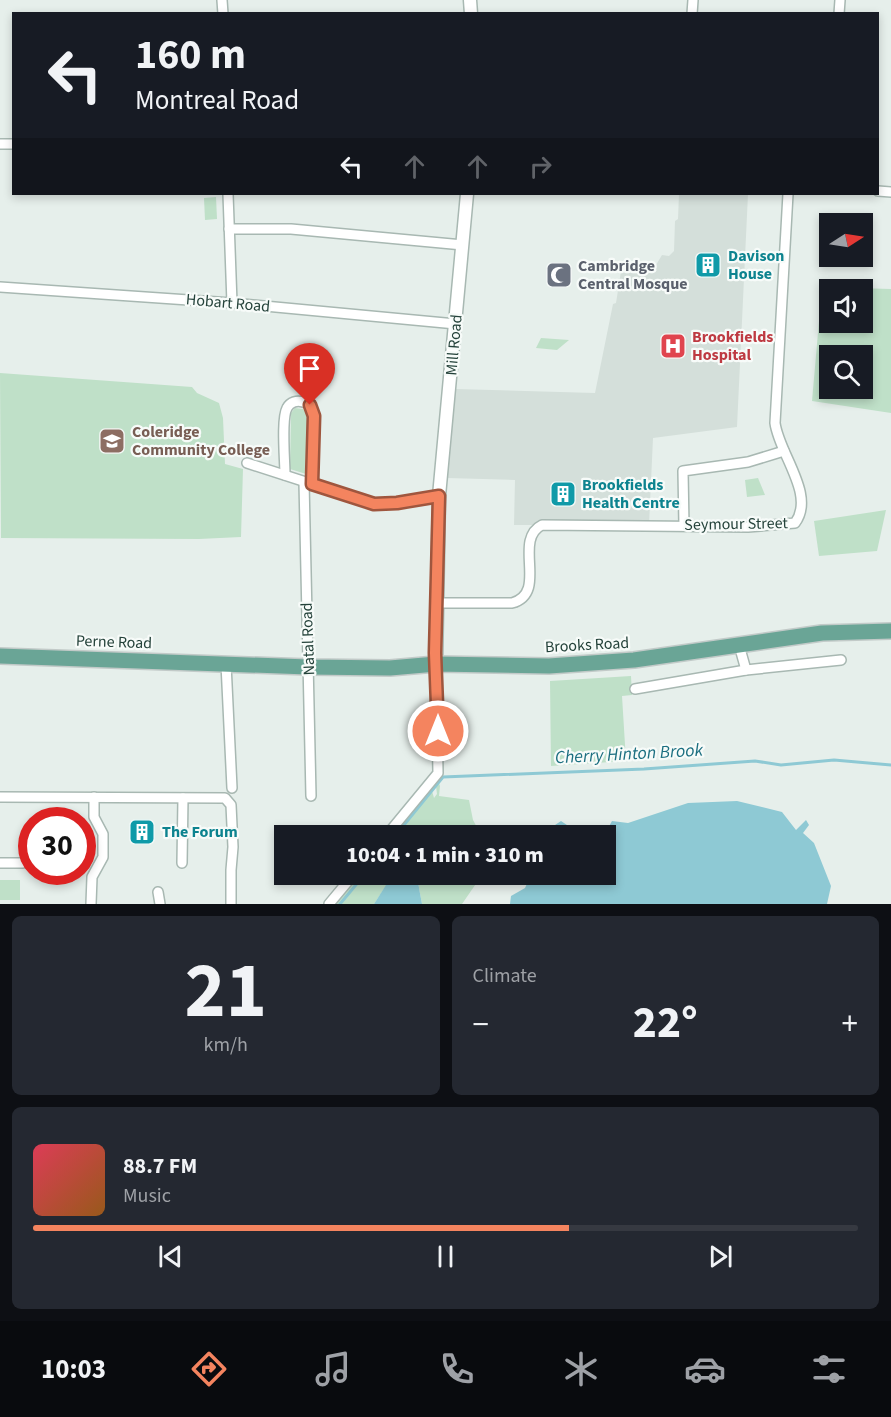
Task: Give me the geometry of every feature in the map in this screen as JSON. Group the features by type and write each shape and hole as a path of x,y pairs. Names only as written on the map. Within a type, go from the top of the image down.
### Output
{"main road":[{"name":"Brooks Road","path":"436,664 539,666 590,664 634,660 822,633 891,631"},
{"name":"Perne Road","path":"0,656 308,667 390,668 436,664"}],"street":[{"path":"228,195 232,303"},
{"name":"Mill Road","path":"436,664 439,496 467,195"},
{"name":"Seymour Street","path":"437,603 519,601 524,596 530,582 530,541 537,528 542,525 748,527 795,523 802,515 803,502 776,430 775,415 788,195"},
{"path":"229,229 291,229 463,245"},
{"name":"Hobart Road","path":"0,287 232,303 456,324"},
{"name":"Natal Road","path":"285,476 285,415 291,404 305,402 313,411 308,483 308,667 312,796"},
{"path":"684,526 682,471 748,462 784,451"},
{"path":"248,463 374,504 397,503 439,496"},
{"path":"739,645 746,670"},
{"path":"635,689 746,670 842,660"},
{"path":"226,664 232,788"},
{"path":"395,825 438,773 436,664"},
{"path":"0,797 225,798 231,805 233,847 231,904"},
{"path":"91,904 92,877 103,857 103,834 94,817 94,797"},
{"path":"182,863 183,798"},
{"path":"0,863 18,863"},
{"path":"330,904 345,885"},
{"path":"158,892 160,904"}],"shaded area":[{"name":"Brookfields Hospital","path":"679,195 748,195 737,427 653,438 649,525 514,525 515,480 447,478 455,389 595,393 613,304 616,303 622,265 656,265 662,255 669,256 674,251 675,221 678,219"}],"green space":[{"path":"216,197 217,219 205,220 204,198"},
{"path":"873,288 891,289 891,413 812,401 819,321 819,333 873,333"},
{"path":"541,338 569,340 557,350 536,348"},
{"name":"Coleridge Community College","path":"0,373 192,387 197,393 219,403 223,418 225,464 243,469 241,537 199,539 1,538"},
{"path":"295,408 303,409 308,414 306,474 290,469 291,413"},
{"path":"758,478 765,495 747,497 745,480"},
{"path":"886,510 877,551 819,556 814,521"},
{"path":"631,676 632,695 622,696 626,761 551,766 550,681"},
{"path":"439,783 439,796 469,800 476,825 400,825 412,809 432,791 434,798 437,794 436,786"},
{"path":"0,880 18,880 20,900 0,900"},
{"path":"350,885 386,885 374,904 334,904"},
{"path":"418,885 475,885 462,904 422,904"}],"water":[{"path":"737,801 782,812 796,830 806,820 809,825 803,833 814,843 831,886 827,904 510,904 511,896 526,885 616,885 616,825 610,825 612,821 628,823 688,803"},
{"path":"561,821 567,825 555,825"},
{"path":"386,885 418,885 422,904 374,904"}],"waterway":[{"name":"Cherry Hinton Brook","path":"404,825 443,777 644,769 755,761 781,765 834,760 891,765"},
{"name":"Cherry Hinton Brook","path":"340,904 356,885"}],"place":[{"name":"Davison House","path":"708,265"},
{"name":"Cambridge Central Mosque","path":"559,275"},
{"name":"Brookfields Hospital","path":"673,346"},
{"name":"Coleridge Community College","path":"112,441"},
{"name":"Brookfields Health Centre","path":"563,494"},
{"name":"The Forum","path":"142,832"}],"route":[{"path":"310,405 314,416 312,484 374,504 397,503 439,496 435,653 438,679 438,731"}]}
